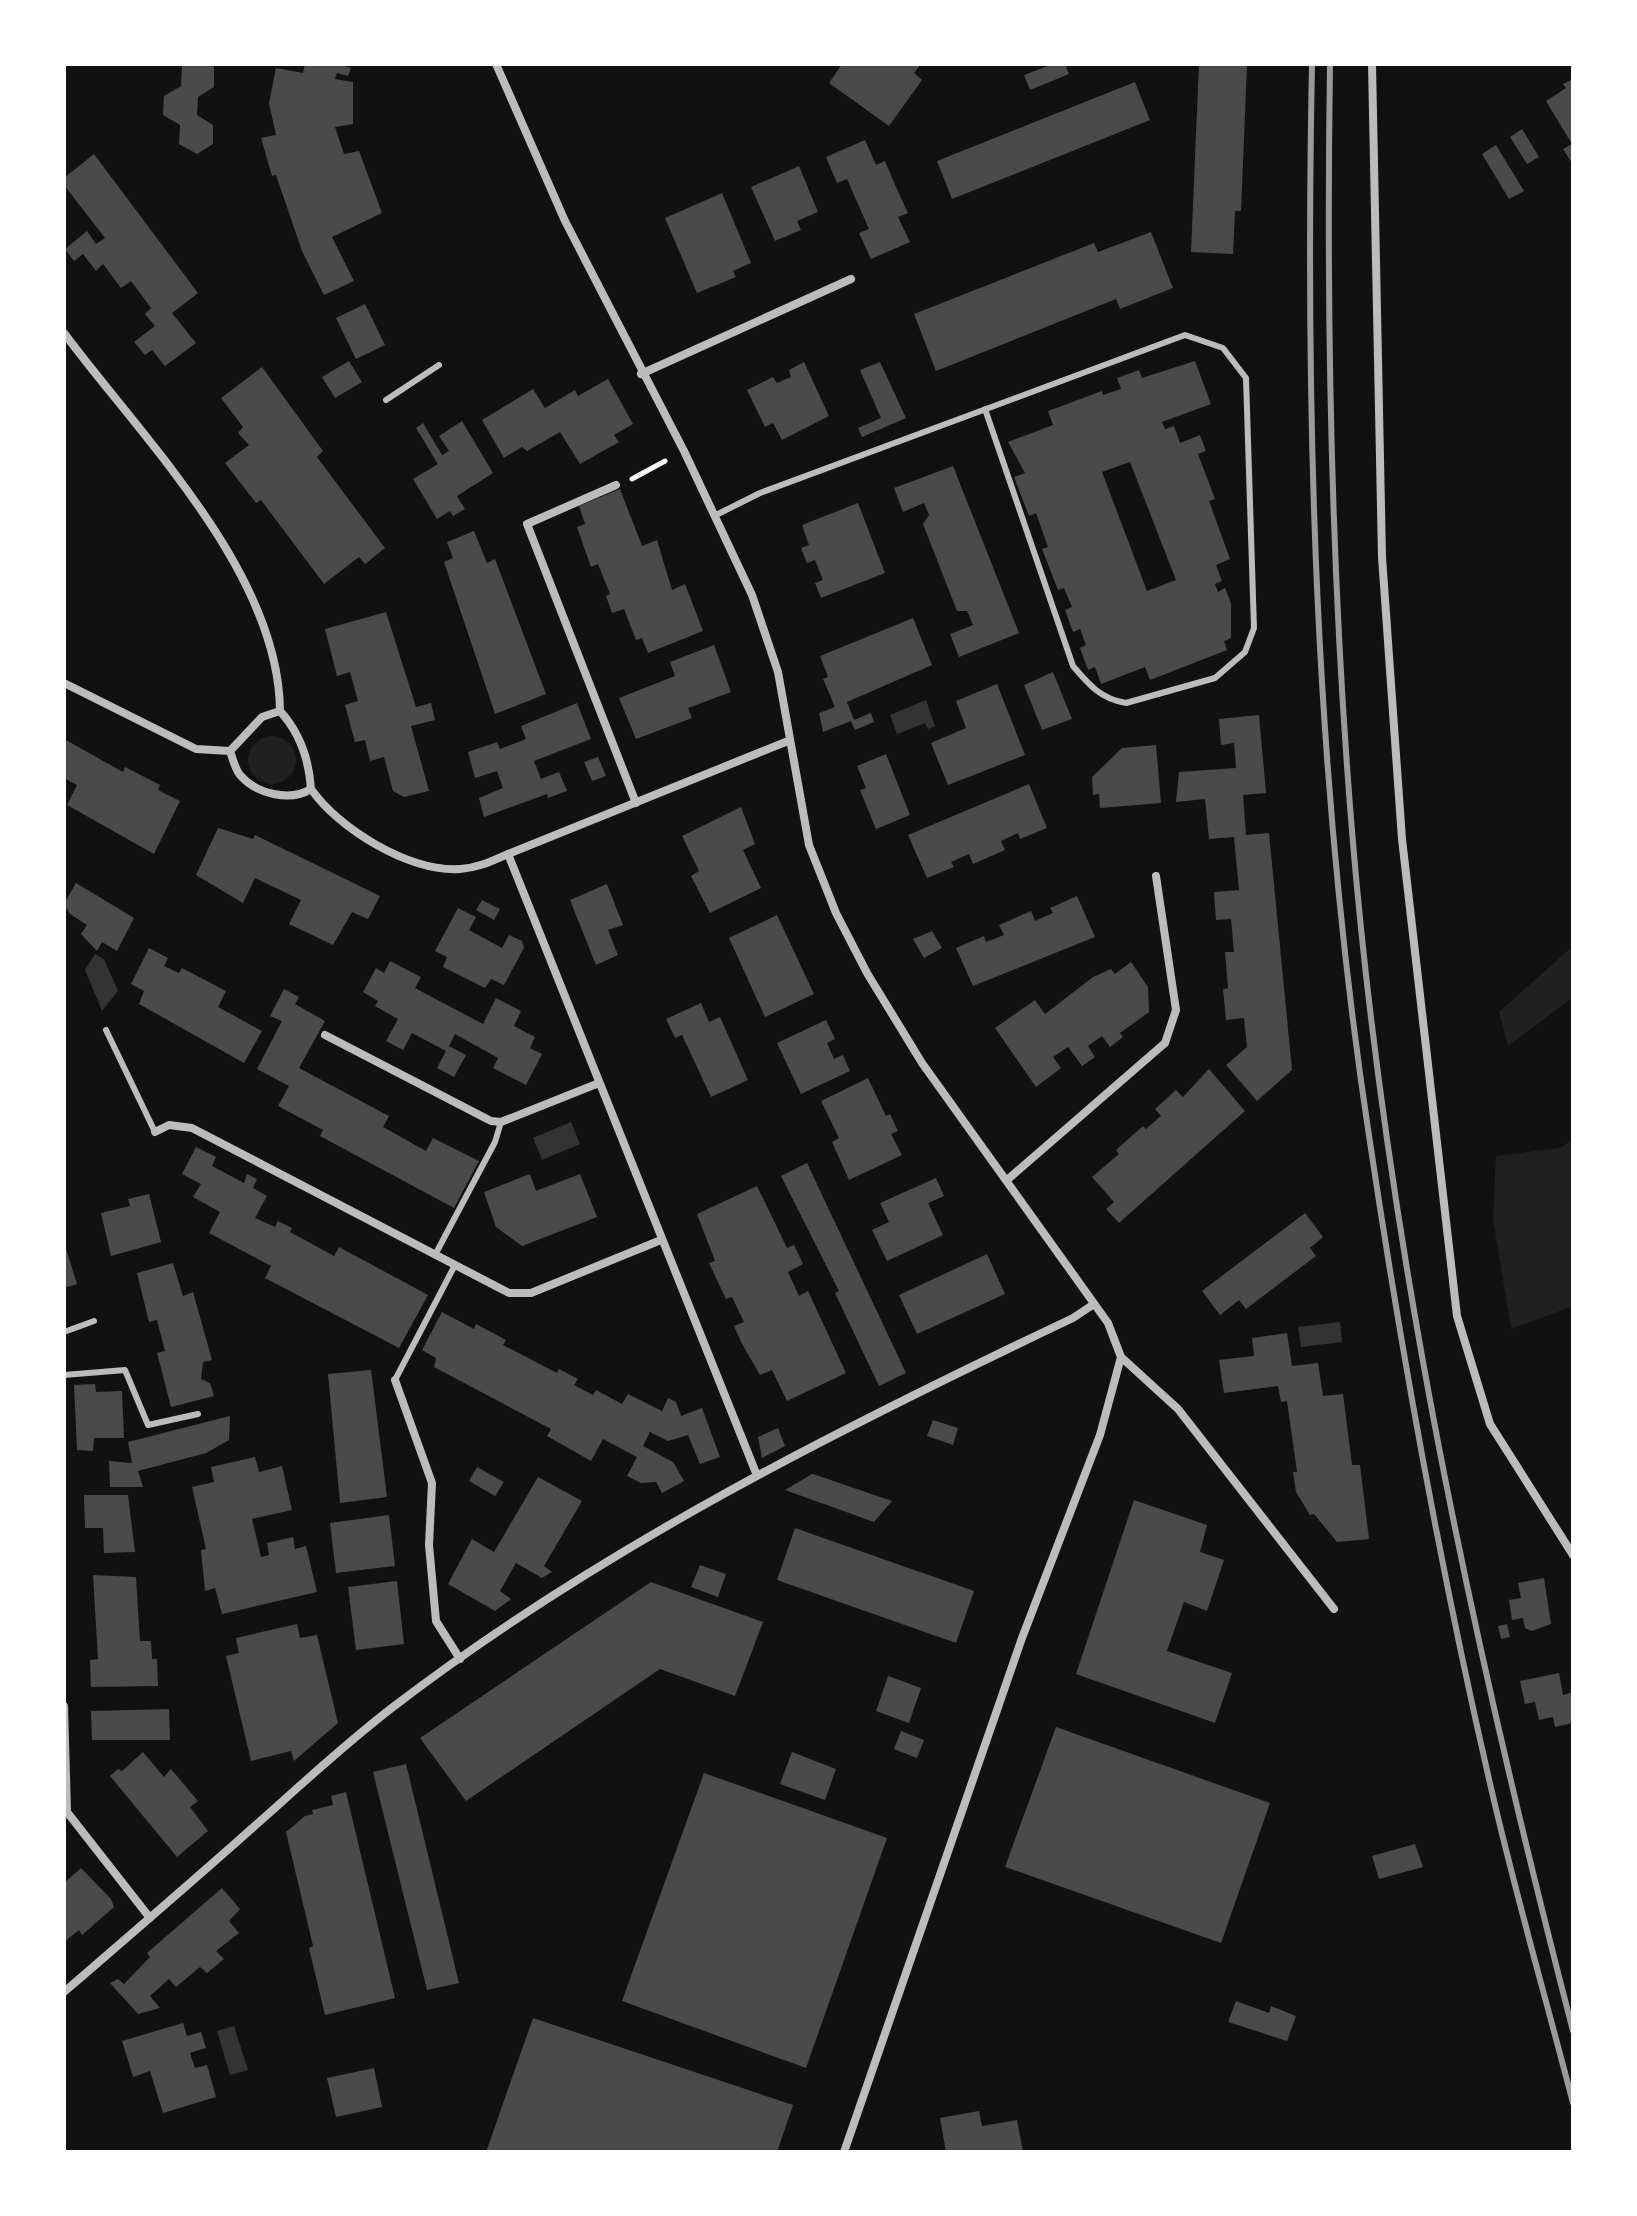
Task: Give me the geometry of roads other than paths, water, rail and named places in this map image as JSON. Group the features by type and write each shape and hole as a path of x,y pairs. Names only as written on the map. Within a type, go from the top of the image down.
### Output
{"street":[{"path":"496,64 565,221 641,374 684,451 752,595 778,672 809,845 836,913 867,973 922,1063 1108,1323 1121,1357 1178,1409 1334,1609"},
{"path":"1372,64 1382,557 1402,839 1457,1316 1490,1424 1573,1555"},
{"path":"641,374 851,279"},
{"path":"64,333 181,486 236,568 273,652 280,684 280,711 291,723 306,754 311,789 327,812 345,826 415,862 461,869 482,866 788,741"},
{"path":"616,485 527,524 636,803"},
{"path":"64,683 196,749 230,751"},
{"path":"230,751 262,717 280,711"},
{"path":"230,751 240,774 257,788 278,795 302,794 311,789"},
{"path":"508,854 756,1473"},
{"path":"1007,1180 1165,1043 1176,1010 1156,876"},
{"path":"325,1035 491,1121 501,1122 599,1083"},
{"path":"155,1132 169,1125 192,1128 509,1293 520,1294 661,1240"},
{"path":"64,1992 392,1707 460,1659 656,1532 756,1473 1073,1318 1094,1304"},
{"path":"844,2152 1022,1638 1100,1435 1121,1357"},
{"path":"395,1380 432,1483 429,1545 436,1621 460,1659"},
{"path":"64,1706 67,1812 150,1918"}],"lane":[{"path":"714,516 760,493 985,409 1185,335 1223,348 1246,378 1254,628 1245,652 1215,678 1126,703 1111,701 1092,689 1073,666 985,409"},
{"path":"386,400 439,365"},
{"path":"106,1030 155,1132"},
{"path":"435,1255 495,1142 501,1122"},
{"path":"395,1380 455,1265"},
{"path":"64,1332 94,1321"},
{"path":"64,1375 125,1370 148,1425 198,1414"}],"railway":[{"path":"1312,64 1310,331 1318,598 1325,731 1350,997 1394,1295 1439,1545 1501,1831 1573,2103"},
{"path":"1330,64 1329,259 1335,551 1353,843 1368,993 1411,1293 1438,1442 1501,1738 1573,2031"}]}
